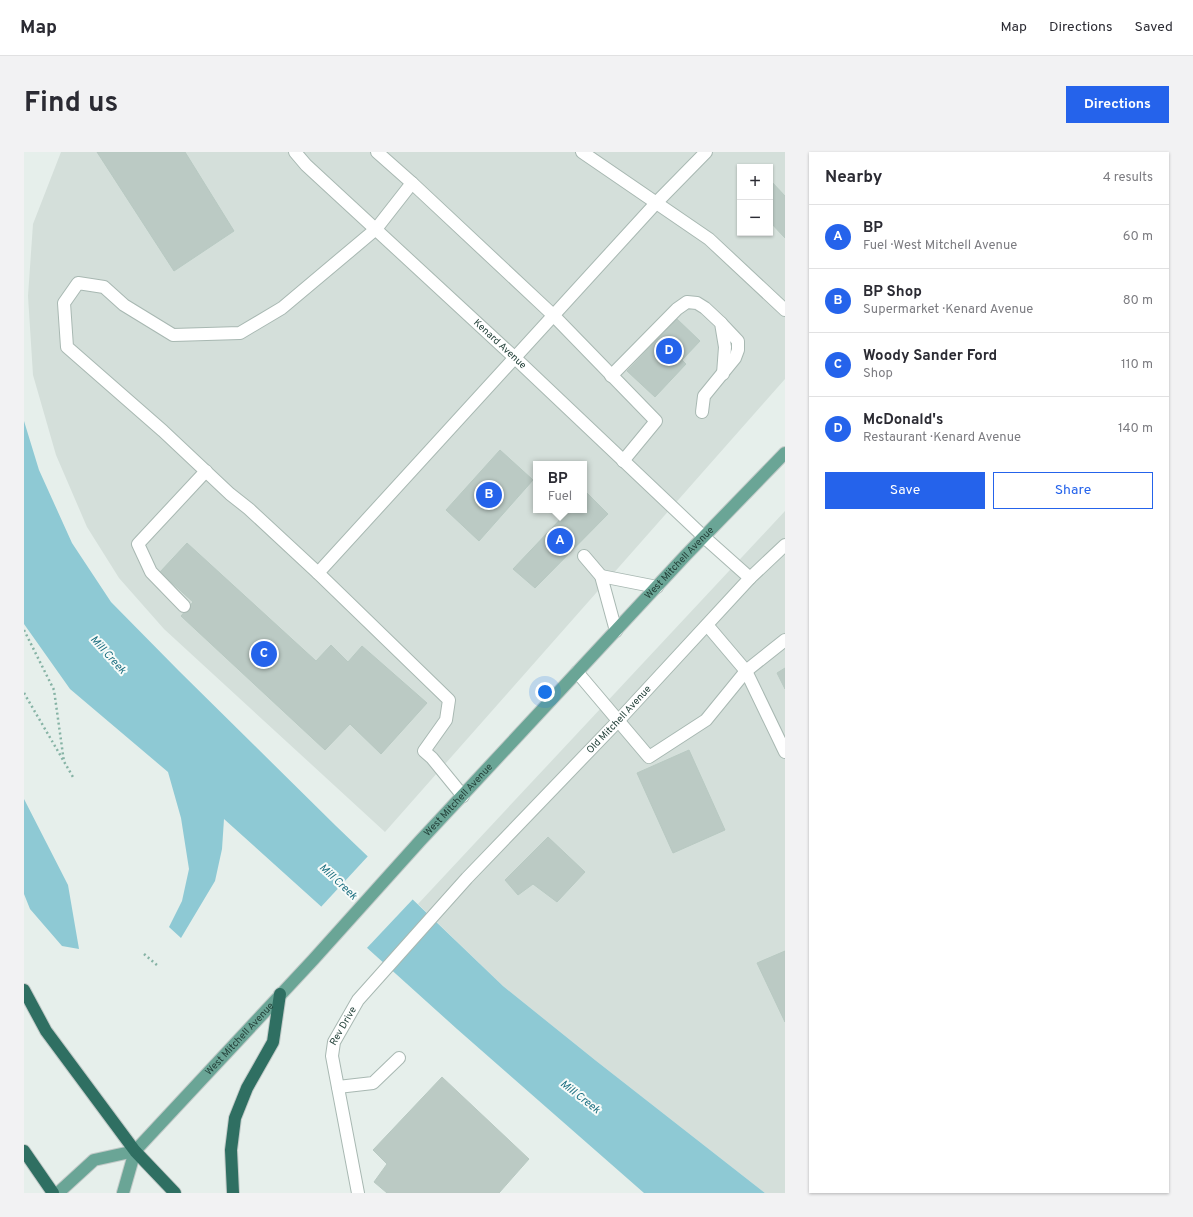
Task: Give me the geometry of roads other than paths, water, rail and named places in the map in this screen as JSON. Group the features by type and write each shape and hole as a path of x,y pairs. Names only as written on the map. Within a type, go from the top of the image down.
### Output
{"highway":[{"path":"24,990 46,1031 135,1151 175,1193"},
{"path":"233,1193 231,1150 235,1118 247,1088 273,1042 280,994"},
{"path":"24,1152 53,1193"}],"main road":[{"name":"West Mitchell Avenue","path":"123,1193 135,1151 657,586 785,453"},
{"path":"58,1193 94,1160 135,1151"}],"street":[{"name":"Kenard Avenue","path":"294,152 704,537"},
{"path":"377,152 553,315 656,421 623,461"},
{"path":"582,152 709,239 785,310"},
{"path":"318,573 514,357 657,202 706,152"},
{"path":"412,183 376,229 282,308 240,333 173,335 124,305 104,288 78,283 64,303 67,347 163,431 318,573 449,700 446,720 424,751 432,758 463,796"},
{"path":"611,376 677,309 687,302 697,303 705,308 738,341 738,350 735,358 704,396 702,412"},
{"path":"184,606 151,572 138,544 206,471"},
{"path":"704,537 750,578"},
{"name":"Old Mitchell Avenue","path":"453,893 618,721 750,578 785,545"},
{"path":"584,556 601,576 616,631"},
{"path":"601,576 657,586"},
{"path":"706,625 746,671 785,752"},
{"path":"577,672 649,757 706,720 746,671 785,640"},
{"name":"Rev Drive","path":"358,1193 332,1056 334,1042 358,1000 453,893"},
{"path":"338,1087 373,1083 399,1058"}],"water":[{"name":"Mill Creek","path":"24,421 39,470 72,543 111,602 336,826 503,986 765,1193 644,1193 457,1029 224,819 222,849 215,881 181,938 169,927 182,901 189,869 181,818 168,772 70,689 24,624"},
{"path":"24,799 68,885 79,949 62,946 30,909 24,894"}],"place":[{"name":"McDonald's","path":"669,351"},
{"name":"BP Shop","path":"489,495"},
{"name":"BP","path":"560,541"},
{"name":"Woody Sander Ford","path":"264,654"}]}
